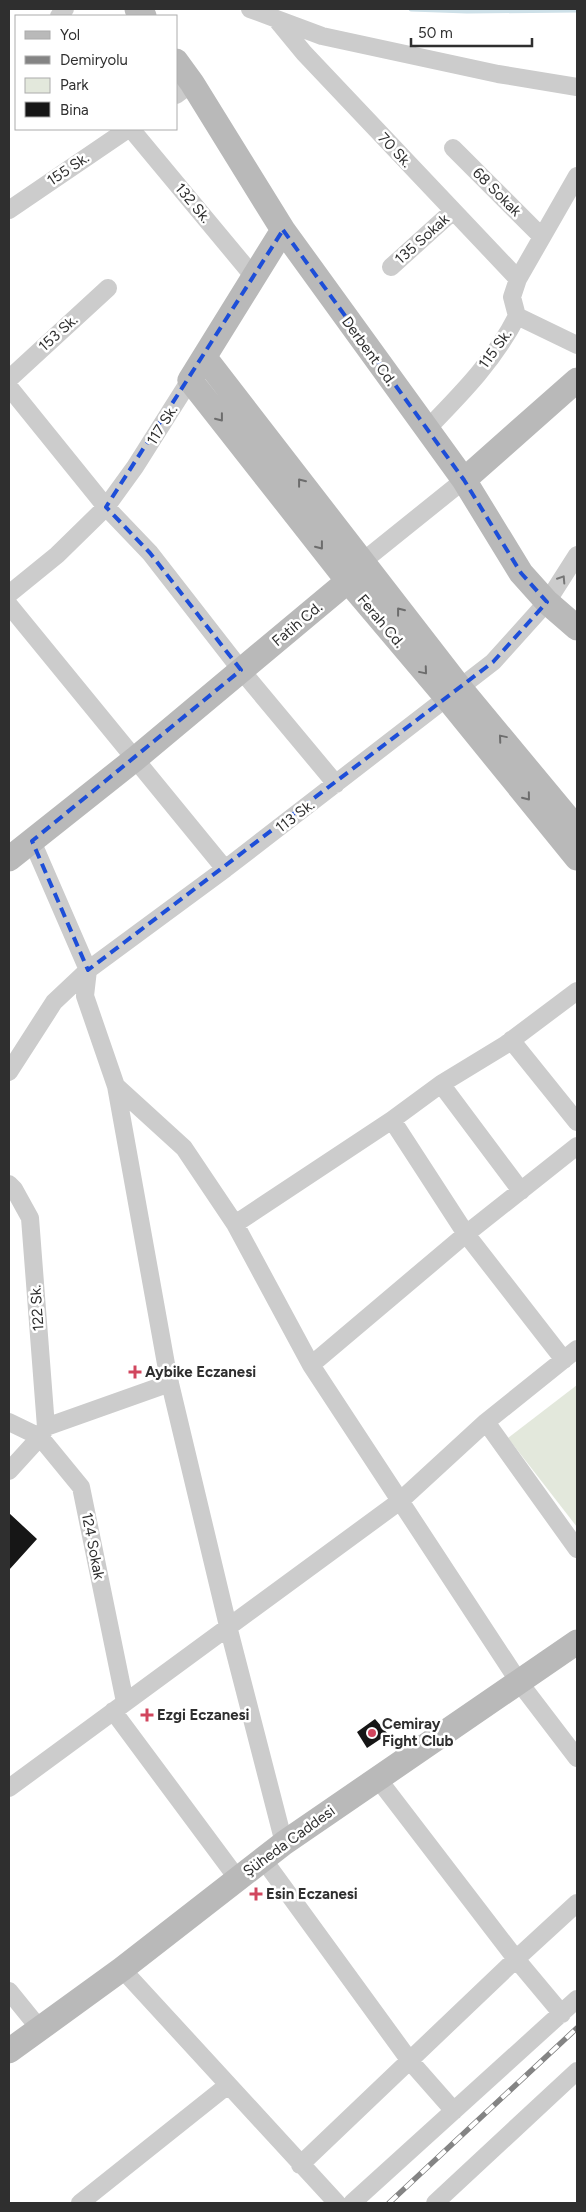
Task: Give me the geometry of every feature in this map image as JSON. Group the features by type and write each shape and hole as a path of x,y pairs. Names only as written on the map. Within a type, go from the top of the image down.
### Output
{"street":[{"path":"250,9 322,36 498,74 577,87"},
{"name":"70 Sk.","path":"276,19 304,53 518,279"},
{"name":"Derbent Cd.","path":"178,68 184,89 426,430 464,480 521,573 547,602 577,628"},
{"name":"155 Sk.","path":"13,202 128,130"},
{"name":"132 Sk.","path":"131,130 254,277"},
{"name":"68 Sokak","path":"453,148 542,237"},
{"name":"115 Sk.","path":"426,430 463,391 504,342 517,316 512,297 518,279 577,176"},
{"name":"135 Sokak","path":"391,266 453,210"},
{"name":"117 Sk.","path":"9,594 57,555 106,507 135,467 205,358 283,230"},
{"name":"153 Sk.","path":"9,379 108,288"},
{"path":"517,316 577,344"},
{"name":"Ferah Cd.","path":"205,358 355,572"},
{"name":"Ferah Cd.","path":"190,380 355,572 454,693 577,858"},
{"name":"Fatih Cd.","path":"9,859 242,670 464,480 577,380"},
{"path":"9,387 106,507 150,553 242,670 336,784"},
{"name":"113 Sk.","path":"9,1072 54,1002 88,970 225,869 493,662 547,602 577,555"},
{"path":"9,604 225,869"},
{"name":"Ferah Cd.","path":"454,693 577,829"},
{"path":"32,841 88,970 85,996 116,1086 170,1383 228,1626 284,1843"},
{"path":"235,1224 392,1120 441,1084 512,1040 577,992"},
{"path":"512,1040 577,1122"},
{"path":"441,1084 521,1191"},
{"path":"116,1086 184,1148 235,1224 311,1365 520,1682 577,1758"},
{"path":"9,1788 400,1501 486,1422 570,1354 466,1234 392,1120"},
{"path":"311,1365 466,1234 577,1146"},
{"name":"122 Sk.","path":"9,1184 14,1189 30,1218 43,1432"},
{"path":"9,1471 43,1432 170,1383"},
{"name":"124 Sokak","path":"9,1422 43,1432 81,1487 119,1706"},
{"path":"486,1422 577,1549"},
{"name":"Şüheda Caddesi","path":"9,2051 122,1969 284,1843 577,1642"},
{"path":"119,1706 237,1878"},
{"path":"378,1778 516,1959 562,2014"},
{"path":"263,1859 410,2061 454,2111"},
{"path":"300,2165 516,1959 577,1904"},
{"path":"122,1969 300,2165 337,2203"},
{"path":"9,1991 39,2028"},
{"path":"352,2203 577,1999"},
{"path":"435,2203 577,2072"},
{"path":"80,2203 228,2085"}],"highlighted area":[{"path":"283,230 464,480 521,573 547,602 493,662 88,970 32,841 241,670 150,553 106,507"}],"green space":[{"path":"577,1385 577,1527 508,1438"}],"building":[{"path":"9,1513 37,1539 9,1570"},
{"name":"Cemiray Fight Club","path":"375,1719 388,1734 367,1748 357,1732"}],"waterway":[{"path":"411,9 467,11 577,10"}],"railway":[{"path":"389,2203 577,2028"}],"place":[{"name":"Aybike Eczanesi","path":"135,1372"},
{"name":"Ezgi Eczanesi","path":"147,1715"},
{"name":"Cemiray Fight Club","path":"372,1733"},
{"name":"Esin Eczanesi","path":"256,1894"}]}
